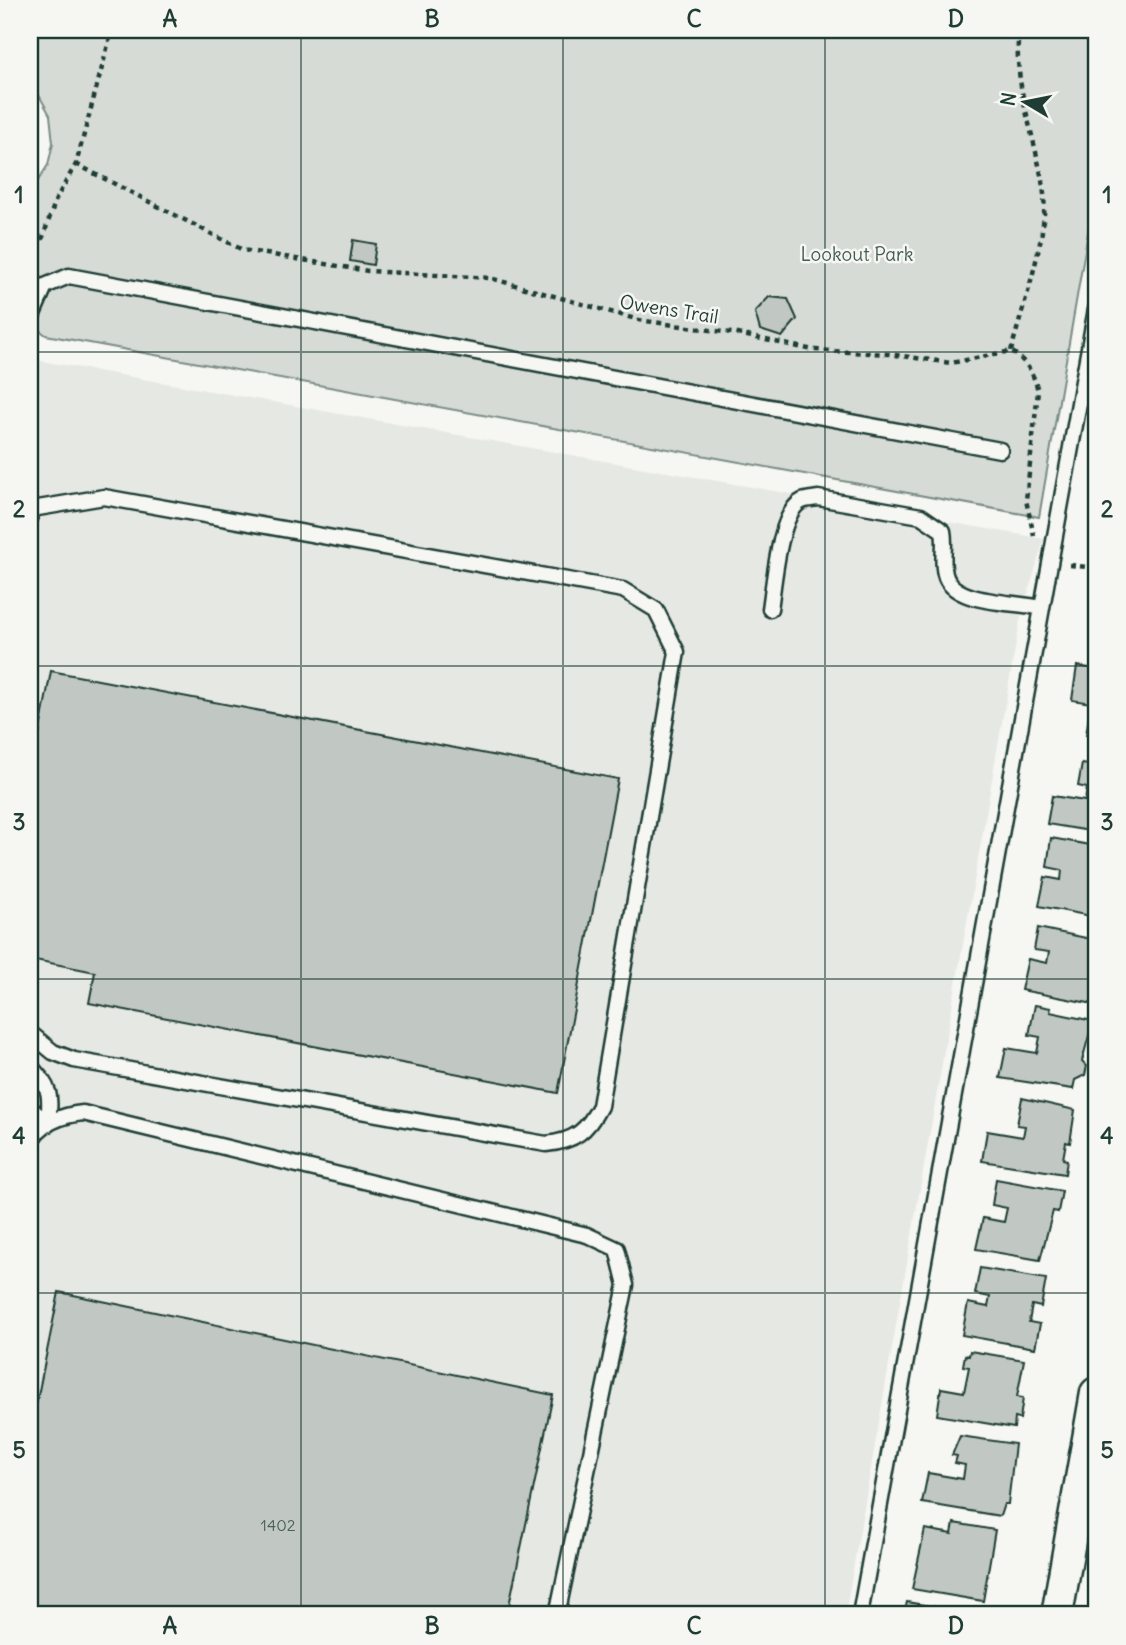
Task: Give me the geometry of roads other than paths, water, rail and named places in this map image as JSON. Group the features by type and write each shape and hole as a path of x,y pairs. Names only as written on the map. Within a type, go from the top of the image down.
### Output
{"street":[{"path":"1057,1615 1096,1393"}],"lane":[{"path":"30,321 45,286 69,276 1000,450"},
{"path":"860,1615 980,965 1049,555 1096,309"},
{"path":"30,512 104,497 623,590 656,610 677,652 600,1106 580,1135 564,1143 546,1144 74,1060 53,1052 30,1033"},
{"path":"770,608 783,533 792,510 802,501 818,498 921,516 935,522 943,531 945,576 951,589 964,596 1041,608"},
{"path":"30,1066 48,1086 48,1124"},
{"path":"30,1108 48,1124"},
{"path":"30,1144 48,1124 63,1116 83,1113 587,1235 617,1249 626,1285 557,1615"}],"park label":[{"name":"Lookout Park","path":"857,254"}]}
